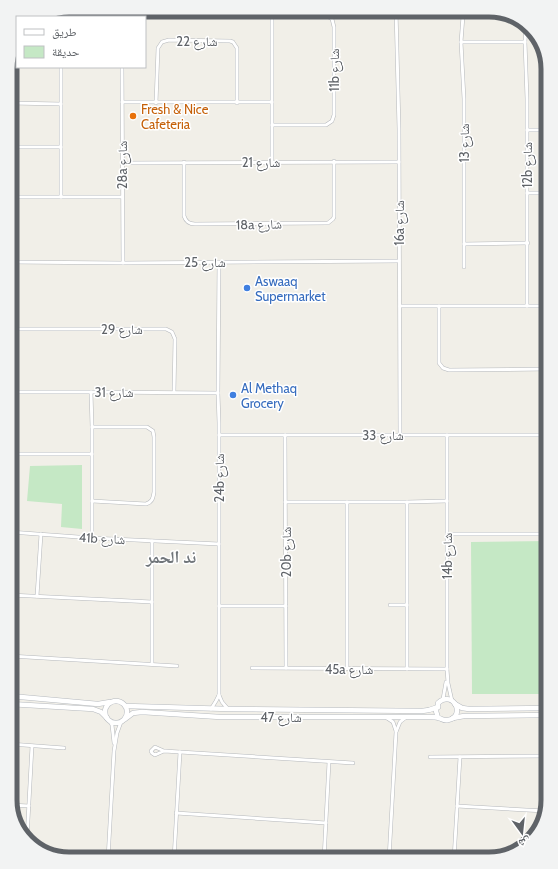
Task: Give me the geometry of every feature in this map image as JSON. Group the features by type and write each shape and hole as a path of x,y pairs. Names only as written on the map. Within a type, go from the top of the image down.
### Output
{"street":[{"path":"272,17 272,162"},
{"name":"11b شارع","path":"272,125 326,125 332,121 334,115 334,27 332,19 329,17"},
{"name":"16a شارع","path":"396,17 399,162 400,435"},
{"name":"شارع 13","path":"463,17 464,267"},
{"name":"12b شارع","path":"526,32 528,243 527,306"},
{"name":"شارع 22","path":"156,102 158,48 162,42 169,40 233,42 237,48 237,102"},
{"path":"462,42 525,42"},
{"path":"61,68 61,197"},
{"name":"28a شارع","path":"122,68 123,263"},
{"path":"122,102 272,102"},
{"path":"17,104 61,104"},
{"path":"527,130 541,130"},
{"path":"17,147 61,147"},
{"name":"18a شارع","path":"184,162 184,216 189,223 195,224 331,222 334,217 334,161"},
{"name":"شارع 21","path":"122,162 399,162"},
{"path":"527,193 541,193"},
{"path":"17,197 122,197"},
{"path":"464,244 528,243"},
{"name":"شارع 25","path":"17,262 123,263 399,261"},
{"name":"24b شارع","path":"211,709 219,695 219,262"},
{"path":"400,306 541,306"},
{"path":"439,306 439,360 443,368 449,370 541,369"},
{"name":"شارع 29","path":"17,329 166,329 172,332 175,339 174,392"},
{"name":"شارع 31","path":"17,392 218,392"},
{"path":"91,392 92,538"},
{"path":"92,427 147,427 153,431 154,440 154,492 150,503 92,501"},
{"name":"شارع 33","path":"219,435 541,435"},
{"name":"20b شارع","path":"285,435 286,668"},
{"name":"14b شارع","path":"443,700 447,678 447,435"},
{"path":"17,454 92,454"},
{"path":"286,502 447,501"},
{"path":"347,502 347,668"},
{"path":"406,669 407,502"},
{"name":"41b شارع","path":"17,532 92,538 219,544"},
{"path":"37,596 41,534"},
{"path":"447,534 541,534"},
{"path":"152,541 152,664"},
{"path":"17,595 152,602"},
{"path":"390,605 407,605"},
{"path":"219,606 286,606"},
{"path":"17,656 178,666"},
{"name":"45a شارع","path":"252,668 447,669"},
{"name":"14b شارع","path":"447,678 454,702"},
{"path":"219,695 222,702 229,709"},
{"path":"17,697 98,704 120,701 126,706 127,711 125,719 121,722 117,733 114,751"},
{"path":"541,708 469,709 462,708 454,702 446,699 438,703 438,707 436,708 438,718 445,720 464,716 541,716"},
{"path":"110,702 105,711 108,719 113,722 121,722"},
{"path":"453,718 457,713 457,707 454,702"},
{"path":"17,704 93,709 101,712 112,725 114,751 108,852"},
{"name":"شارع 47","path":"126,706 211,709 422,711 438,707"},
{"name":"شارع 47","path":"125,719 134,713 142,712 220,717 438,718"},
{"path":"385,717 389,718 393,722 396,732 389,852"},
{"path":"396,732 400,722 407,717"},
{"path":"17,745 64,748"},
{"path":"28,830 32,746"},
{"path":"164,752 353,763"},
{"path":"174,852 180,752"},
{"path":"430,757 541,756"},
{"path":"454,852 460,757"},
{"path":"324,852 329,762"},
{"path":"17,805 29,806"},
{"path":"457,806 540,810"},
{"path":"176,813 326,823"}],"green space":[{"path":"82,465 82,529 61,527 62,504 27,501 30,466"},
{"path":"541,541 541,694 472,694 471,542"}],"place":[{"name":"Fresh & Nice Cafeteria","path":"133,116"},
{"name":"Aswaaq Supermarket","path":"247,288"},
{"name":"Al Methaq Grocery","path":"233,395"}],"district":[{"name":"ند الحمر","path":"171,557"}]}
